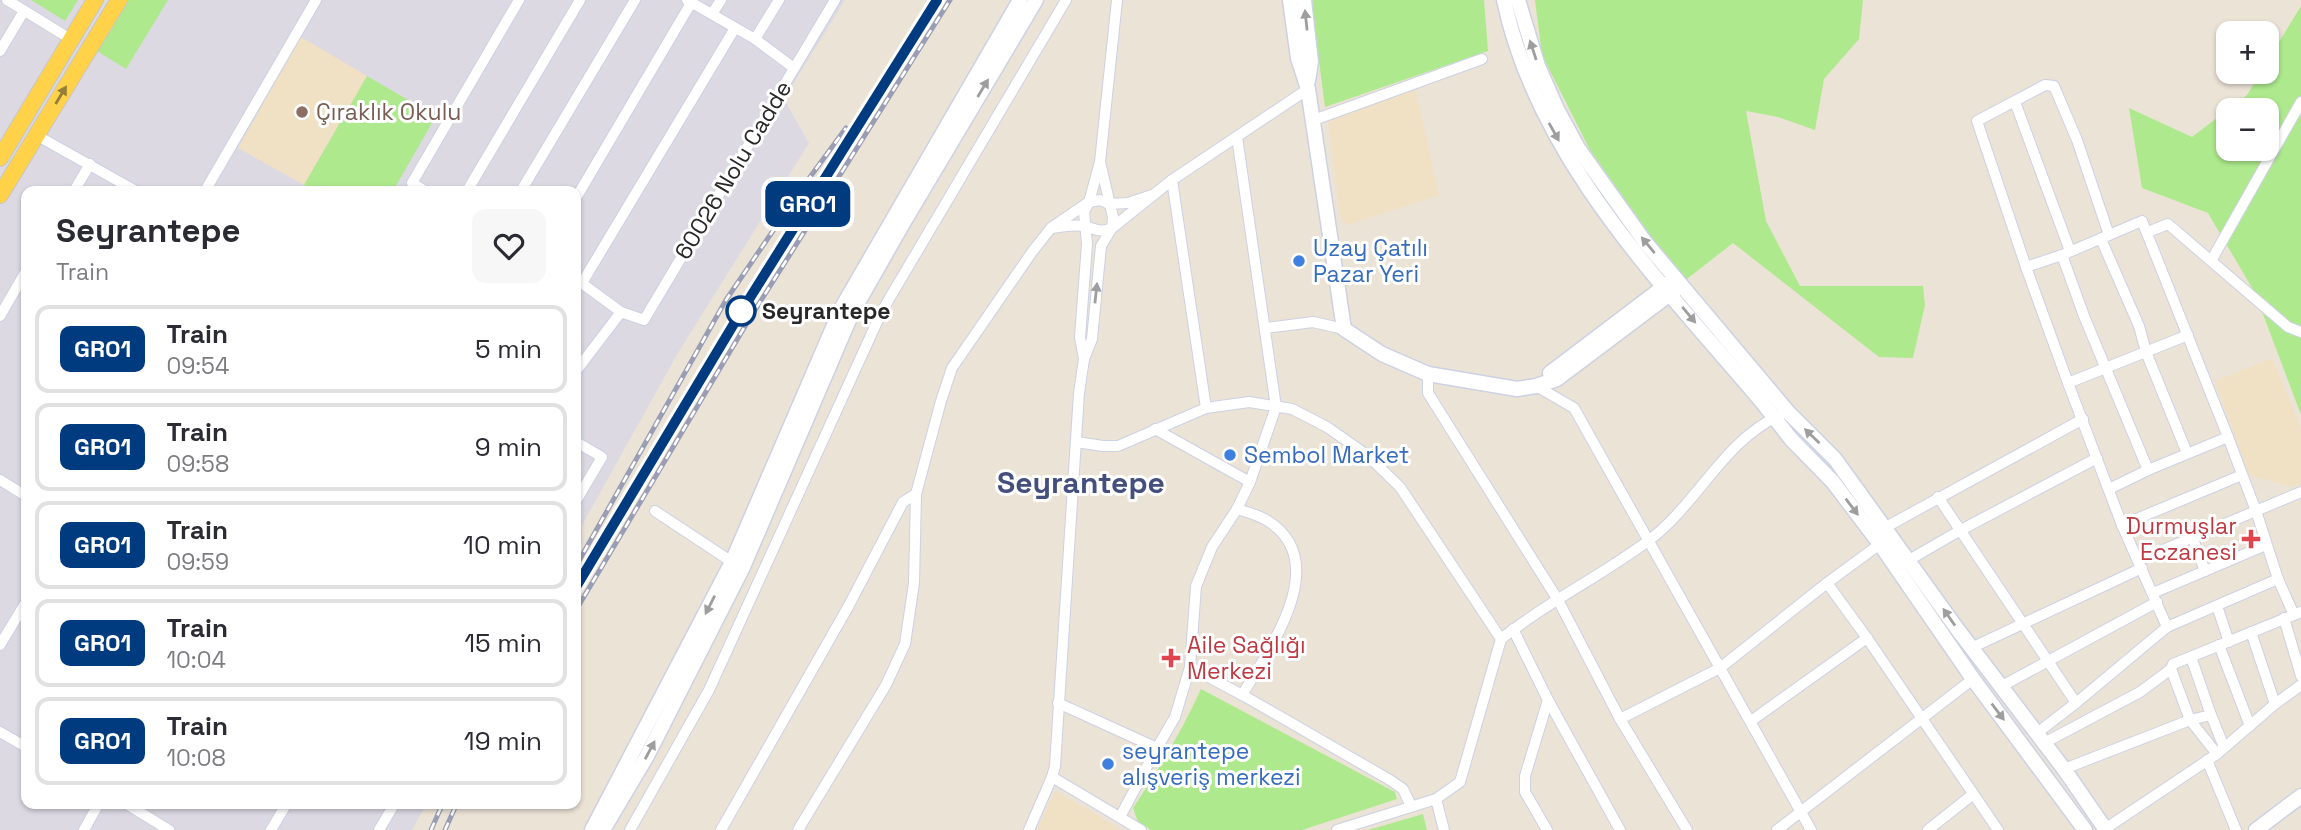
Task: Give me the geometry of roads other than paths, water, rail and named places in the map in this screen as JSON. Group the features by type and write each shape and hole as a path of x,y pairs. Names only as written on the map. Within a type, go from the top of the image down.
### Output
{"main road":[{"path":"0,158 95,0"},
{"path":"0,195 118,0"}],"street":[{"path":"7,0 88,51"},
{"path":"208,186 316,0"},
{"path":"417,186 412,183 519,0"},
{"path":"470,186 580,0"},
{"path":"523,186 635,0"},
{"path":"712,14 721,0"},
{"path":"755,39 779,0"},
{"name":"60026 Nolu Cadde","path":"621,312 644,320 835,0"},
{"path":"592,830 732,562 841,309 1020,0"},
{"path":"603,830 647,756 743,567 852,313 1036,0"},
{"path":"629,830 709,690 881,311 1066,0"},
{"path":"1084,359 1080,337 1087,244 1084,212 1100,162 1117,0"},
{"path":"1290,0 1298,58 1308,89"},
{"path":"1304,0 1311,62 1308,89 1311,121 1344,329"},
{"path":"1504,0 1525,71 1544,115 1567,156 1634,251 1673,286 1787,412 1835,459 1971,648 2064,769 2105,830 2221,750 2301,685"},
{"path":"1518,0 1538,66 1578,148 1673,286 1773,418 1833,482 1880,544 1973,679 2082,829"},
{"path":"581,189 688,1 755,39 794,68"},
{"path":"0,51 24,11"},
{"path":"581,278 734,27"},
{"path":"1311,121 1482,60"},
{"path":"2167,627 2122,525 2068,383 1976,121 2045,85 2054,86 2077,140 2105,237 2146,352 2187,453"},
{"path":"1051,228 1084,226 1103,232 1112,228 1172,180 1308,89"},
{"path":"2015,102 2066,253 2084,316 2148,470"},
{"path":"2211,261 2301,102"},
{"path":"36,135 127,186"},
{"path":"1120,817 1175,716 1190,667 1196,586 1212,547 1237,509 1250,482 1276,407 1237,137"},
{"path":"1029,830 1055,766 1084,359 1092,338 1101,246 1112,228 1113,217 1100,162"},
{"path":"77,186 90,164"},
{"path":"1172,180 1206,408"},
{"path":"798,830 886,685 905,644 914,583 916,494 952,368 1051,228 1089,202 1100,200 1109,204 1128,203 1152,195"},
{"path":"2026,267 2142,221 2228,437 2293,615 2301,676"},
{"path":"2148,232 2168,224 2288,327 2301,332"},
{"path":"0,316 21,280"},
{"path":"581,282 621,312 581,364"},
{"path":"1266,328 1313,322 1344,329 1382,354 1428,374 1517,389 1558,379 1673,286"},
{"path":"2068,383 2188,335"},
{"path":"1428,374 1428,393 1558,600 1620,719 1687,830"},
{"path":"1536,386 1574,408 1811,830"},
{"path":"1076,442 1118,446 1206,408 1249,402 1292,408 1327,427 1367,455 1399,487 1501,639"},
{"path":"1337,830 1436,799 1460,782 1501,639 1649,540 1672,520 1740,442 1773,418 1787,412"},
{"path":"1886,527 2083,419"},
{"path":"1155,429 1250,482"},
{"path":"2109,489 2228,437"},
{"path":"581,445 602,457 581,493"},
{"path":"1909,561 1959,531 2097,458"},
{"path":"2122,525 2242,475"},
{"path":"0,480 21,493"},
{"path":"1971,648 2023,625 2193,538 2301,492"},
{"path":"721,830 848,607 903,502 916,494"},
{"path":"1938,497 2076,703"},
{"path":"1237,509 1268,520 1283,534 1291,546 1297,566 1295,589 1286,616 1242,695"},
{"path":"654,511 732,562"},
{"path":"2193,538 2205,571"},
{"path":"1620,719 1720,668 1880,544"},
{"path":"2002,686 2205,571 2266,545"},
{"path":"2040,738 2076,703 2167,627 2278,579"},
{"path":"1827,583 1998,830"},
{"path":"2217,606 2224,644 2250,726"},
{"path":"0,645 21,609"},
{"path":"2040,738 2140,692 2173,664 2293,615"},
{"path":"1513,629 1548,700 1620,830"},
{"path":"2252,632 2275,704"},
{"path":"1751,721 1867,638"},
{"path":"2191,657 2221,750"},
{"path":"1190,667 1390,780 1403,789 1411,806"},
{"path":"2171,668 2190,720 2221,750"},
{"path":"1777,830 1973,679"},
{"path":"1547,830 1524,786 1548,700"},
{"path":"1058,703 1157,748"},
{"path":"2064,769 2190,720 2211,715"},
{"path":"0,732 21,744"},
{"path":"2207,760 2236,830"},
{"path":"1052,777 1141,830"},
{"path":"1935,828 1972,795"},
{"path":"2256,830 2272,825 2301,796"},
{"path":"1436,799 1444,830"},
{"path":"84,830 96,809"},
{"path":"135,809 169,830"},
{"path":"271,830 283,809"},
{"path":"379,830 391,809"}],"railway":[{"path":"581,579 741,311 937,0"},
{"path":"581,602 750,318 950,0"},
{"path":"581,557 726,300 846,128"},
{"path":"431,830 440,809"},
{"path":"445,830 454,809"}],"train":[{"name":"GR01","path":"581,579 741,312 937,0"}],"place":[{"name":"Çıraklık Okulu","path":"302,112"},
{"name":"Uzay Çatılı Pazar Yeri","path":"1299,261"},
{"name":"Seyrantepe","path":"741,311"},
{"name":"Sembol Market","path":"1230,455"},
{"name":"Durmuşlar Eczanesi","path":"2251,539"},
{"name":"Aile Sağlığı Merkezi","path":"1171,658"},
{"name":"seyrantepe alışveriş merkezi","path":"1108,764"}],"district":[{"name":"Seyrantepe","path":"1081,482"}]}
